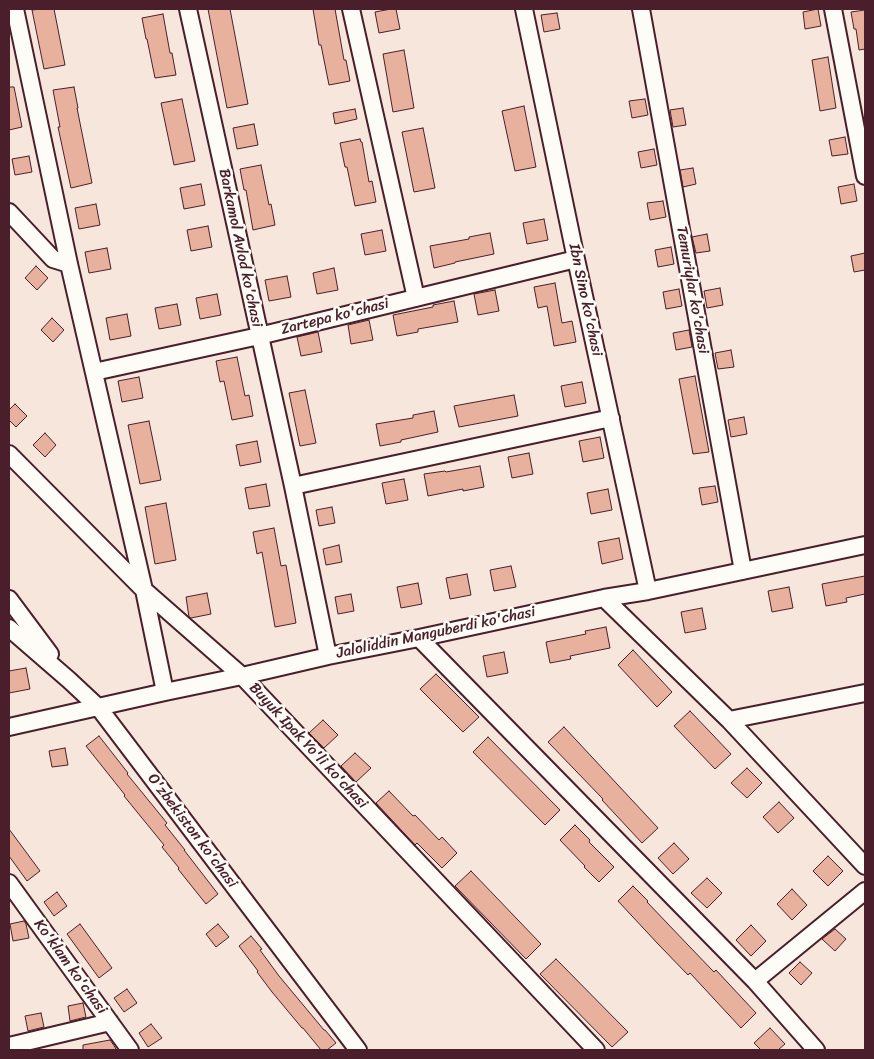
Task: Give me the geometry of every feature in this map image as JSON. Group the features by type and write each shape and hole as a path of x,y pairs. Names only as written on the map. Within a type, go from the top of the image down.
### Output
{"street":[{"path":"15,9 165,692"},
{"name":"Barkamol Avlod ko'chasi","path":"188,9 293,486 328,656"},
{"path":"351,9 416,298"},
{"name":"Ibn Sino ko'chasi","path":"524,9 648,591"},
{"name":"Temuriylar ko'chasi","path":"641,9 743,571"},
{"path":"833,9 865,176"},
{"path":"9,212 53,259 70,264"},
{"name":"Zartepa ko'chasi","path":"94,372 259,336 576,260"},
{"path":"293,486 611,418"},
{"name":"Buyuk Ipak Yo'li ko'chasi","path":"9,454 144,590 242,676 596,1050"},
{"name":"Jaloliddin Manguberdi ko'chasi","path":"9,727 328,656 865,545"},
{"path":"604,598 729,720 865,866"},
{"path":"9,599 69,680"},
{"name":"O'zbekiston ko'chasi","path":"9,628 99,708 358,1050"},
{"path":"418,638 755,981 816,1050"},
{"path":"729,720 865,693"},
{"name":"Ko'klam ko'chasi","path":"9,883 14,900 130,1050"},
{"path":"755,981 865,891"},
{"path":"9,1046 110,1022"}],"building":[{"path":"54,9 65,65 44,69 32,10"},
{"path":"208,9 230,9 248,104 227,108"},
{"path":"313,9 335,9 344,60 346,60 350,81 329,85 321,45 319,45"},
{"path":"396,9 400,29 379,33 375,12"},
{"path":"818,9 821,26 805,29 803,12"},
{"path":"865,10 865,49 859,50 851,12"},
{"path":"557,13 560,29 544,32 541,15"},
{"path":"163,14 176,75 155,78 142,18"},
{"path":"404,50 414,108 393,112 383,54"},
{"path":"828,57 836,108 820,111 812,60"},
{"path":"9,87 14,87 22,127 9,130"},
{"path":"74,87 92,183 71,188 58,127 60,127 53,90"},
{"path":"182,99 195,161 174,165 161,103"},
{"path":"645,99 648,115 632,118 629,101"},
{"path":"524,106 536,167 515,171 502,111"},
{"path":"683,108 686,125 673,127 670,110"},
{"path":"355,109 357,119 335,124 333,113"},
{"path":"254,124 258,145 237,149 233,128"},
{"path":"423,128 435,188 414,192 402,132"},
{"path":"845,137 848,154 832,156 829,140"},
{"path":"360,139 369,182 372,181 376,202 355,206 340,143"},
{"path":"654,149 657,165 641,168 638,152"},
{"path":"29,156 32,172 15,175 12,159"},
{"path":"261,165 275,225 253,230 240,169"},
{"path":"693,168 696,184 683,187 680,170"},
{"path":"201,184 205,205 184,209 180,188"},
{"path":"854,184 857,201 841,204 838,187"},
{"path":"663,201 666,217 650,220 647,203"},
{"path":"96,204 100,225 79,229 75,208"},
{"path":"544,219 548,240 527,244 523,223"},
{"path":"208,226 212,247 191,251 187,230"},
{"path":"382,230 386,251 365,255 361,234"},
{"path":"490,233 494,254 434,268 430,246"},
{"path":"707,234 710,251 696,253 692,237"},
{"path":"671,247 674,264 658,267 655,250"},
{"path":"107,248 111,269 89,273 85,252"},
{"path":"865,253 865,270 854,272 851,256"},
{"path":"36,266 48,278 37,290 25,278"},
{"path":"334,268 338,290 317,294 313,273"},
{"path":"287,276 291,297 269,301 265,280"},
{"path":"555,283 562,323 572,321 576,342 554,346 547,306 538,308 534,287"},
{"path":"720,288 723,305 707,308 704,291"},
{"path":"679,289 682,306 666,309 663,292"},
{"path":"495,290 499,311 478,315 474,294"},
{"path":"217,294 221,315 200,319 196,298"},
{"path":"454,301 458,322 418,329 418,332 397,336 393,315"},
{"path":"177,304 181,325 159,329 155,308"},
{"path":"127,314 131,336 110,340 106,318"},
{"path":"52,318 64,330 53,342 41,330"},
{"path":"369,320 373,340 351,344 348,325"},
{"path":"689,330 692,347 676,350 673,333"},
{"path":"318,332 322,352 301,356 297,337"},
{"path":"731,350 734,367 718,369 715,353"},
{"path":"237,357 245,396 249,395 253,416 232,420 224,381 220,382 216,361"},
{"path":"695,376 709,452 693,454 679,379"},
{"path":"139,377 143,398 122,402 118,381"},
{"path":"582,382 586,403 565,407 561,386"},
{"path":"305,390 316,443 300,446 289,393"},
{"path":"514,395 518,416 459,427 454,406"},
{"path":"15,404 27,416 16,427 9,420 9,410"},
{"path":"434,411 438,432 380,446 376,424 413,418 413,415"},
{"path":"744,417 747,434 731,437 728,420"},
{"path":"149,421 161,480 140,484 128,425"},
{"path":"45,433 56,445 45,457 33,445"},
{"path":"600,437 604,458 583,462 579,441"},
{"path":"257,441 261,462 240,466 236,445"},
{"path":"529,453 533,474 512,478 508,457"},
{"path":"480,466 484,487 428,496 424,474"},
{"path":"404,479 408,500 386,504 382,483"},
{"path":"266,484 270,506 249,509 245,488"},
{"path":"715,486 718,502 702,505 699,488"},
{"path":"608,489 612,510 591,514 587,493"},
{"path":"166,503 176,560 155,564 145,507"},
{"path":"332,507 335,523 319,526 316,510"},
{"path":"274,528 281,566 286,565 296,623 275,627 262,552 257,554 253,532"},
{"path":"619,538 623,559 602,564 598,542"},
{"path":"339,545 342,562 326,565 323,549"},
{"path":"511,566 516,587 494,591 490,570"},
{"path":"467,574 471,595 450,599 446,578"},
{"path":"865,576 865,594 846,598 847,602 826,606 822,584"},
{"path":"418,583 422,604 401,608 397,587"},
{"path":"789,587 793,608 772,612 768,591"},
{"path":"207,593 211,614 189,617 186,597"},
{"path":"351,594 354,611 338,614 335,597"},
{"path":"702,608 706,629 685,633 681,612"},
{"path":"606,627 610,648 570,656 571,659 550,663 546,642 586,634 585,631"},
{"path":"633,650 672,692 657,707 618,665"},
{"path":"504,652 508,673 487,677 483,656"},
{"path":"26,668 30,689 9,693 9,671"},
{"path":"436,674 479,717 463,732 420,689"},
{"path":"690,711 731,754 715,769 674,726"},
{"path":"323,720 338,735 324,748 309,733"},
{"path":"564,727 658,828 642,843 548,742"},
{"path":"99,736 167,823 165,825 218,894 206,904 162,847 164,845 86,746"},
{"path":"488,737 560,810 545,825 473,752"},
{"path":"65,748 68,765 52,767 49,751"},
{"path":"355,753 371,768 356,782 341,766"},
{"path":"747,768 762,783 747,798 731,783"},
{"path":"389,791 439,840 442,837 457,853 442,868 417,843 415,845 376,803"},
{"path":"779,802 794,818 778,833 763,817"},
{"path":"575,825 614,867 599,882 560,840"},
{"path":"9,829 40,871 27,881 9,856"},
{"path":"674,843 689,859 673,874 658,858"},
{"path":"828,856 843,871 828,886 813,871"},
{"path":"471,871 541,944 526,959 455,886"},
{"path":"707,878 722,893 707,908 691,893"},
{"path":"633,886 714,972 716,970 756,1013 741,1028 690,973 688,975 618,901"},
{"path":"792,889 807,905 792,920 777,904"},
{"path":"57,892 67,906 54,916 44,902"},
{"path":"24,921 29,938 13,941 10,924"},
{"path":"80,924 112,968 99,978 67,934"},
{"path":"218,924 229,937 216,947 206,934"},
{"path":"751,925 766,941 751,956 736,940"},
{"path":"835,929 846,939 835,951 822,939"},
{"path":"251,936 262,949 260,950 279,976 336,1043 327,1050 321,1050 302,1028 272,992 239,946"},
{"path":"556,959 628,1032 612,1047 540,974"},
{"path":"800,962 812,973 801,985 789,973"},
{"path":"127,989 137,1003 124,1012 114,998"},
{"path":"83,1003 86,1017 70,1021 68,1006"},
{"path":"41,1013 44,1027 28,1031 25,1016"},
{"path":"151,1024 162,1038 148,1047 139,1033"},
{"path":"770,1028 785,1044 778,1050 761,1050 754,1043"},
{"path":"110,1040 116,1050 83,1050 83,1045"}]}
